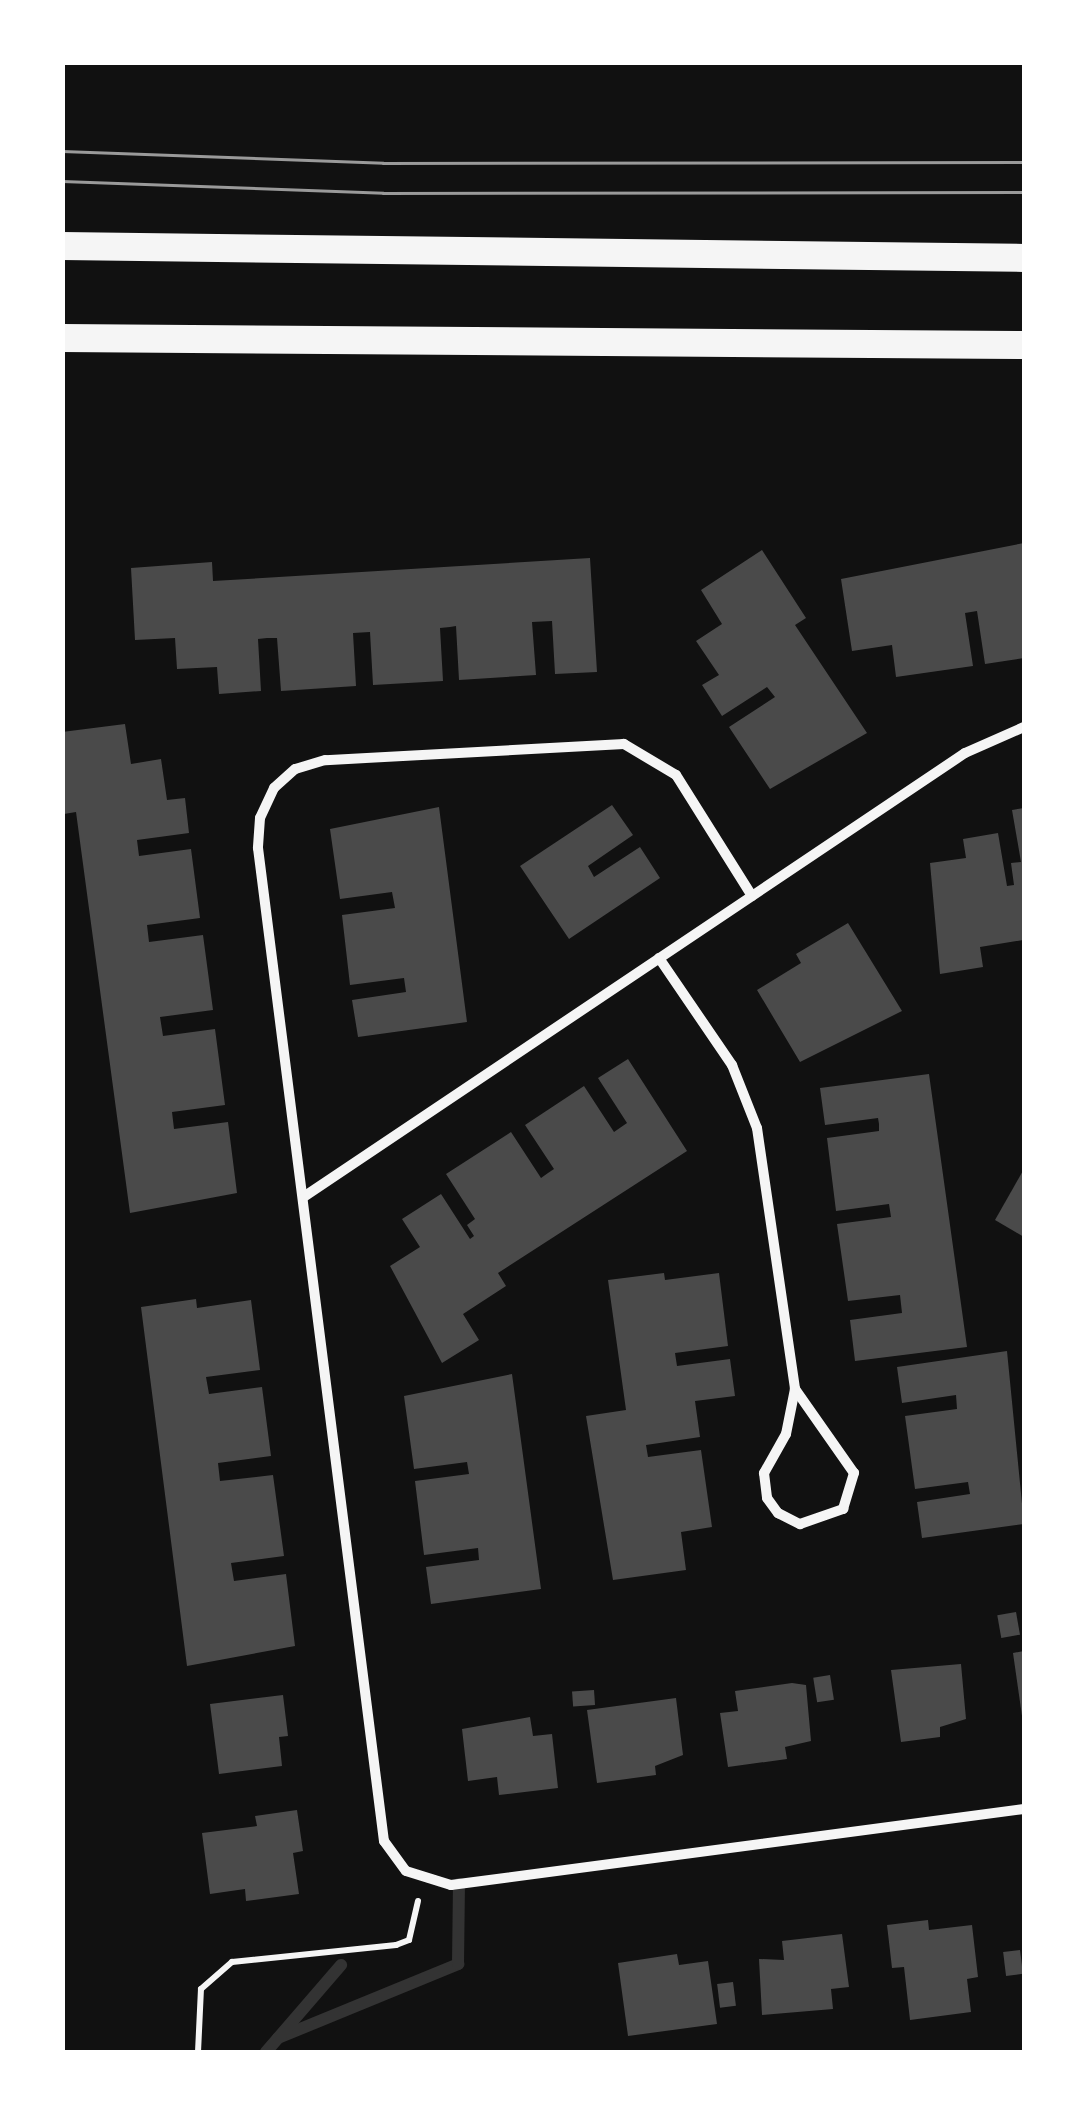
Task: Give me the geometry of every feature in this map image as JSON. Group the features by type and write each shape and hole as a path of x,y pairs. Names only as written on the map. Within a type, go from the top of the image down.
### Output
{"highway":[{"path":"62,246 1024,258"},
{"path":"62,338 1024,345"}],"street":[{"path":"305,1196 988,738 1024,726"},
{"path":"752,896 676,775 624,744 325,760 295,769 274,788 260,818 258,848 305,1196 380,1825 406,1871 422,1880 459,1884 1024,1809"},
{"path":"659,958 748,1096 796,1389 786,1434 764,1473 767,1498 778,1513 800,1524 842,1510 854,1473 796,1389"}],"path":[{"path":"198,2052 201,1989 232,1962 409,1940 422,1880"}],"building":[{"path":"1024,543 1024,658 985,664 977,611 965,613 973,666 896,677 892,645 852,651 841,579"},
{"path":"762,550 806,618 795,625 867,733 770,789 729,727 775,697 767,687 722,716 702,685 719,675 696,641 722,624 701,590"},
{"path":"590,558 597,672 555,674 552,621 532,622 536,675 459,680 456,626 440,628 443,681 373,685 370,632 353,633 356,686 281,691 277,638 267,638 258,639 261,691 219,694 217,667 177,669 175,638 135,640 131,568 212,562 213,581"},
{"path":"125,724 131,764 161,759 167,800 185,798 189,833 137,840 139,856 191,849 200,918 147,925 149,942 203,935 213,1010 160,1017 163,1036 215,1029 225,1105 172,1112 174,1129 228,1122 237,1193 130,1213 76,812 64,814 62,802 62,732"},
{"path":"612,805 633,835 588,866 594,877 640,847 660,878 569,939 520,866"},
{"path":"439,807 467,1022 358,1037 352,1000 406,992 404,978 350,985 342,915 395,908 392,892 340,899 330,829"},
{"path":"1024,808 1023,940 980,947 983,967 940,974 930,863 966,858 963,839 998,833 1007,886 1014,885 1011,863 1021,862 1012,810"},
{"path":"848,923 902,1011 800,1062 757,990 801,963 796,954"},
{"path":"628,1059 687,1151 498,1273 506,1286 463,1314 479,1340 442,1363 390,1266 420,1247 402,1219 441,1194 470,1239 474,1236 467,1225 475,1219 446,1174 511,1132 541,1178 554,1169 525,1125 584,1086 614,1132 627,1123 598,1078"},
{"path":"929,1074 967,1347 855,1361 850,1320 902,1313 900,1295 848,1301 837,1224 891,1217 889,1204 836,1211 827,1138 879,1131 879,1124 878,1118 825,1125 820,1088"},
{"path":"1024,1169 1024,1237 995,1220"},
{"path":"664,1273 665,1280 719,1273 728,1346 675,1353 677,1366 730,1359 735,1396 695,1401 700,1437 646,1445 648,1457 701,1450 712,1527 681,1532 686,1570 613,1580 586,1416 626,1410 608,1280"},
{"path":"196,1299 197,1308 251,1300 260,1370 206,1377 209,1394 262,1387 271,1456 218,1463 220,1481 273,1475 284,1556 231,1563 234,1581 286,1574 295,1646 187,1666 141,1307"},
{"path":"1007,1351 1024,1524 922,1538 917,1502 970,1494 968,1482 915,1489 905,1416 957,1409 956,1395 902,1403 897,1367"},
{"path":"512,1374 541,1589 431,1604 426,1567 479,1560 478,1548 424,1555 415,1481 469,1474 467,1462 414,1469 404,1396"},
{"path":"1016,1612 1020,1635 1001,1638 997,1615"},
{"path":"1024,1651 1024,1716 1022,1716 1013,1653"},
{"path":"961,1664 966,1719 940,1727 940,1737 901,1742 891,1670"},
{"path":"830,1675 834,1700 817,1702 813,1678"},
{"path":"792,1683 806,1685 811,1741 785,1747 787,1759 728,1767 720,1713 738,1711 735,1691"},
{"path":"594,1690 595,1705 573,1706 572,1692"},
{"path":"283,1695 288,1736 279,1737 282,1766 219,1774 210,1704"},
{"path":"676,1698 683,1755 655,1766 656,1775 597,1783 587,1710"},
{"path":"530,1717 533,1736 552,1734 558,1788 499,1795 497,1777 468,1781 462,1729"},
{"path":"297,1810 303,1851 293,1853 299,1894 246,1901 245,1889 210,1894 202,1833 257,1826 255,1816"},
{"path":"928,1920 929,1930 972,1925 978,1977 967,1979 971,2012 910,2020 904,1967 892,1968 887,1925"},
{"path":"842,1934 849,1987 831,1989 833,2009 762,2015 759,1959 784,1960 782,1941"},
{"path":"1020,1950 1023,1974 1006,1976 1003,1952"},
{"path":"677,1954 679,1965 708,1961 717,2024 628,2036 618,1963"},
{"path":"733,1982 736,2006 720,2008 717,1984"}],"waterway":[{"path":"278,2038 458,1964 459,1884"},
{"path":"266,2052 341,1965"}],"tram line":[{"path":"62,151 383,163 1024,162"},
{"path":"62,181 383,193 1024,192"}]}
